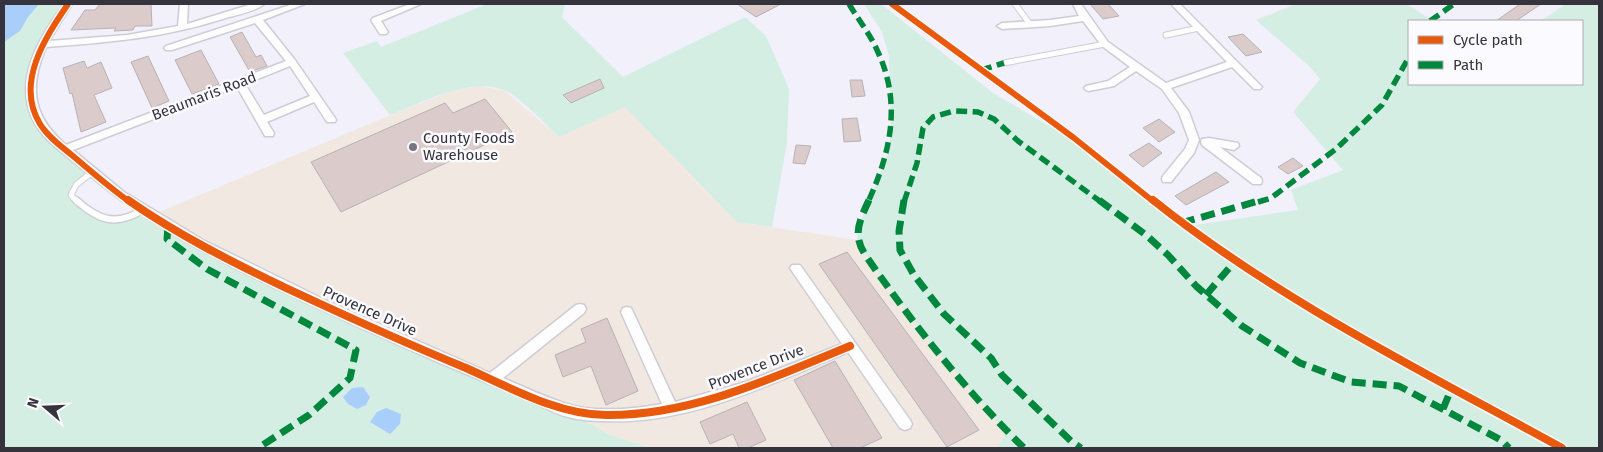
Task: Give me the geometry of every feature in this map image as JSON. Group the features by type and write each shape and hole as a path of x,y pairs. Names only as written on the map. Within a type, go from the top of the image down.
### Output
{"street":[{"name":"Provence Drive","path":"68,4 48,32 32,73 31,101 36,118 48,135 91,173 143,210 241,266 338,313 568,412 588,415 636,415 699,403 850,346"},
{"path":"182,28 184,4"},
{"path":"43,44 128,38 213,21 260,4"},
{"path":"169,48 301,4"},
{"path":"383,32 376,20 406,6 417,4"},
{"path":"1077,4 1105,44 1165,87 1184,112 1194,140 1190,150 1167,179"},
{"path":"1174,4 1257,88"},
{"path":"1002,26 1085,18"},
{"path":"256,19 292,62 331,120"},
{"name":"Beaumaris Road","path":"65,150 292,62"},
{"path":"1165,87 1233,63"},
{"path":"1089,88 1111,84 1136,67"},
{"path":"239,82 269,133"},
{"path":"262,120 316,97"},
{"path":"1194,140 1234,146"},
{"path":"1206,142 1257,181"},
{"path":"796,268 905,424"},
{"path":"492,379 580,309"},
{"path":"627,312 671,409"}],"lane":[{"path":"1016,4 1030,24"},
{"path":"1166,35 1199,28"},
{"path":"1004,63 1105,44"},
{"path":"91,173 76,185 70,195 92,212 110,221 123,220 143,210"}],"shaded area":[{"path":"481,86 505,91 559,137 625,106 737,222 857,240 871,264 933,346 1007,432 997,448 650,448 608,434 568,411 387,335 150,216 405,109 455,90"}],"green space":[{"path":"4,4 68,4 48,33 32,73 37,118 91,173 71,195 110,221 143,210 241,266 568,411 608,434 650,448 4,448"},
{"path":"487,4 565,4 562,17 623,77 745,17 766,36 789,89 787,142 772,227 737,222 625,107 559,137 519,100 506,91 493,87 478,86 447,92 390,115 343,53 377,41 381,47"},
{"path":"864,4 881,4 993,93 1080,144 1195,225 1298,210 1291,190 1343,170 1293,112 1320,79 1309,66 1256,20 1296,4 1407,4 1431,20 1408,20 1408,85 1583,85 1583,20 1542,20 1566,4 1599,4 1599,448 997,448 1007,432 933,346 871,264 857,240 859,225 888,154 891,132 889,56 882,32"}],"water":[{"path":"4,4 39,4 28,17 20,31 4,42"},
{"path":"363,387 370,397 366,405 357,409 348,404 343,397 352,388"},
{"path":"386,408 401,414 400,424 390,434 370,422 377,412"}],"building":[{"path":"100,4 151,4 152,26 135,26 133,30 114,31 116,28 71,30 85,10 95,10"},
{"path":"737,4 781,4 756,17"},
{"path":"1090,4 1108,4 1119,16 1103,19"},
{"path":"1520,4 1541,4 1517,20 1497,20"},
{"path":"242,32 256,57 261,55 267,66 250,72 230,37"},
{"path":"1243,34 1262,52 1246,56 1228,37"},
{"path":"201,50 219,84 192,94 175,60"},
{"path":"148,56 169,101 152,108 131,62"},
{"path":"84,61 87,68 101,62 112,88 94,95 106,122 81,132 72,93 70,94 63,68"},
{"path":"600,79 604,88 571,103 563,95"},
{"path":"850,80 862,80 865,96 852,97"},
{"name":"County Foods Warehouse","path":"485,99 512,132 341,212 311,162 445,103 453,113"},
{"path":"857,118 861,141 844,142 842,119"},
{"path":"1159,119 1175,132 1159,142 1143,128"},
{"path":"1149,143 1162,153 1143,167 1129,155"},
{"path":"796,145 811,146 805,164 793,163"},
{"path":"1293,158 1303,166 1288,174 1278,167"},
{"path":"1216,172 1229,182 1186,205 1175,196"},
{"path":"847,252 979,430 947,447 819,264"},
{"path":"607,318 638,391 606,405 591,366 563,377 555,355 586,342 581,329"},
{"path":"835,361 882,438 860,448 833,448 794,380"},
{"path":"747,402 766,440 748,448 739,448 733,434 710,444 700,422"}],"marked path":[{"path":"849,4 877,49 889,86 891,102 891,133 888,149 879,178 860,222 858,243 876,271 954,371 988,411 1024,448"},
{"path":"1431,20 1454,4"},
{"path":"1181,223 1271,198 1336,149 1382,105 1408,59"},
{"path":"981,70 1004,63"},
{"path":"1081,448 1071,441 1002,375 991,358 944,314 914,275 900,250 899,231 904,201 917,163 923,128 933,117 954,111 978,112 994,119 1018,141 1146,235 1168,255 1196,286 1242,326 1300,363 1351,382 1399,386 1501,440 1509,448"},
{"path":"168,226 167,239 207,269 356,350 350,378 309,415 258,448"},
{"path":"1206,295 1236,260"},
{"path":"1443,409 1452,387"}],"cycle path":[{"path":"68,4 43,43 32,73 30,88 32,103 40,124 48,134 120,195 198,244 388,335 568,411 605,415 641,414 677,408 712,399 782,374 850,346"},
{"path":"892,4 1074,138 1191,231 1321,316 1562,448"}],"place":[{"name":"County Foods Warehouse","path":"413,147"}]}
